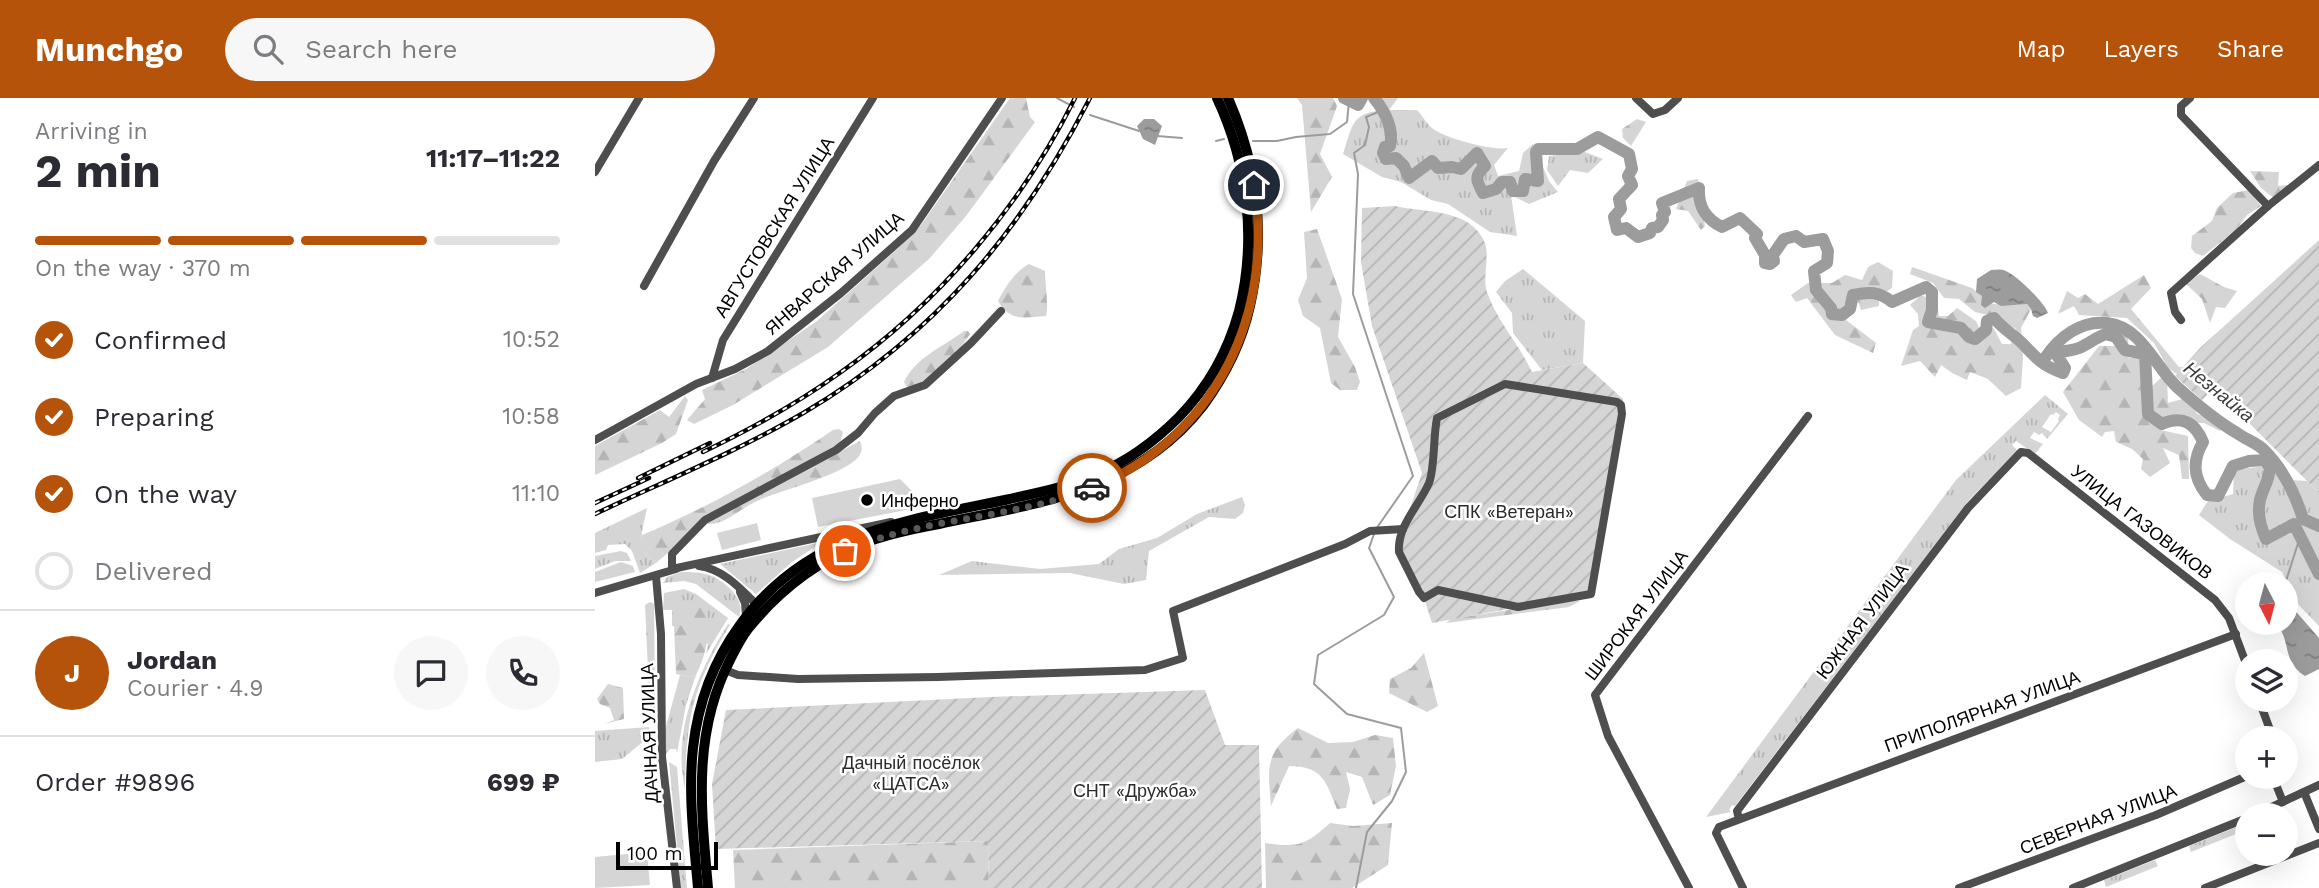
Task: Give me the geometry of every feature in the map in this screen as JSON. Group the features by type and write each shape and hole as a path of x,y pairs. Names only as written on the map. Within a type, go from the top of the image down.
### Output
{"main road":[{"path":"698,888 691,778 695,730 705,691 716,663 746,616 757,604 795,569 829,548 864,533 911,519 1073,484 1097,474 1151,442 1175,421 1217,366 1233,330 1241,299 1248,254 1248,215 1244,184 1233,142 1217,98"},
{"path":"708,888 701,787 702,756 713,702 725,670 750,627 771,604 805,574 859,545 905,531 1048,501 1102,483 1142,461 1175,436 1215,389 1237,347 1248,316 1257,269 1258,212 1252,170 1228,98"}],"street":[{"path":"595,172 639,98"},
{"path":"644,286 714,161 754,98"},
{"name":"АВГУСТОВСКАЯ УЛИЦА","path":"712,378 723,340 873,98"},
{"name":"ЯНВАРСКАЯ УЛИЦА","path":"595,440 662,402 741,366 772,348 841,293 906,236 926,211 1002,98"},
{"path":"1636,98 1653,114 1665,110 1678,98"},
{"path":"2190,98 2179,109 2181,115 2268,206"},
{"path":"2181,320 2175,312 2171,293 2268,206 2319,165"},
{"path":"672,569 672,554 705,520 843,446 894,396 925,385 1001,311"},
{"path":"1505,384 1617,402 1621,405 1622,414 1591,594 1518,607 1438,590 1424,598 1399,552 1403,528 1430,481 1437,418 1505,384"},
{"name":"ШИРОКАЯ УЛИЦА","path":"1689,888 1602,725 1595,695 1808,416"},
{"name":"УЛИЦА ГАЗОВИКОВ","path":"2024,452 2215,600 2229,618 2235,632"},
{"name":"ЮЖНАЯ УЛИЦА","path":"1739,819 1737,811 1968,508 2018,455 2024,452"},
{"path":"595,593 672,569 855,528 911,519"},
{"path":"725,670 738,675 798,679 1148,669 1183,658 1173,611 1345,544 1364,533 1403,528"},
{"path":"672,569 706,567 735,584 757,604 765,607 771,604"},
{"name":"ДАЧНАЯ УЛИЦА","path":"656,576 661,634 662,757 677,888"},
{"path":"735,584 745,603 746,616"},
{"path":"750,627 757,604"},
{"name":"ПРИПОЛЯРНАЯ УЛИЦА","path":"1739,819 2235,634"},
{"name":"СЕВЕРНАЯ УЛИЦА","path":"1959,888 2156,815 2235,781"},
{"path":"2278,789 2283,802 2319,785"},
{"path":"2304,792 2319,829"},
{"path":"1739,819 1719,827 1716,833 1743,888"},
{"path":"2073,888 2235,823"},
{"path":"2206,888 2319,843"}],"green space":[{"path":"1010,98 1026,98 1030,117 1035,122 966,216 929,259 828,347 733,405 694,424 687,420 705,399 702,390 746,369 817,321 895,251 921,225"},
{"path":"1297,98 1333,98 1337,106 1320,154 1332,177 1311,212 1302,105"},
{"path":"1380,98 1398,98 1389,110 1417,110 1432,128 1457,140 1480,146 1508,148 1494,165 1498,176 1519,171 1523,153 1533,144 1549,181 1558,192 1529,204 1511,195 1517,236 1490,232 1448,204 1431,200 1401,182 1382,177 1343,154 1352,127 1360,117 1387,110"},
{"path":"1637,119 1646,122 1631,146 1623,138 1622,129"},
{"path":"1585,152 1603,159 1588,173 1570,170 1558,186 1547,170 1549,156"},
{"path":"2250,171 2279,172 2278,186 2289,185 2275,199 2261,188"},
{"path":"1698,179 1705,226 1701,230 1688,211 1676,209 1687,181"},
{"path":"2249,190 2261,206 2247,215 2236,230 2203,256 2195,253 2191,248 2192,236 2212,221 2217,208 2233,193"},
{"name":"СПК «Ветеран»","path":"1395,206 1446,214 1469,223 1478,232 1485,243 1487,255 1487,292 1496,313 1532,372 1583,363 1623,399 1591,594 1432,623 1424,598 1399,552 1403,529 1422,473 1372,326 1361,262 1362,208"},
{"path":"1317,229 1342,299 1338,337 1355,367 1360,382 1357,390 1340,390 1331,383 1320,328 1303,316 1298,300 1307,278 1304,232"},
{"path":"2319,240 2319,493 2214,388 2202,400 2175,376 2200,348"},
{"path":"1878,262 1893,271 1892,288 1879,297 1879,306 1861,310 1858,301 1846,320 1876,343 1873,353 1835,335 1807,298 1796,302 1791,295 1808,283 1832,283 1845,275 1862,280 1868,267"},
{"path":"1029,264 1045,271 1046,316 1014,316 998,301 1015,275"},
{"path":"1912,267 1972,288 1982,296 1982,302 2027,304 2031,309 2021,328 2021,388 2006,396 1988,379 1970,372 1967,380 1941,365 1935,377 1920,361 1901,366 1913,330 1919,326 1918,314 1910,305 1921,295 1937,302 1939,316 1948,316 1957,308 1976,321 1984,338 1993,327 2002,344 2011,344 2016,329 1996,317 1975,312 1959,299 1944,298 1933,283 1910,274"},
{"path":"1523,269 1585,321 1583,363 1542,370 1513,333 1512,313 1496,292 1505,281"},
{"path":"2200,274 2237,291 2225,308 2216,307 2210,323 2202,299 2185,283"},
{"path":"2144,275 2151,288 2131,309 2179,367 2197,368 2192,384 2168,368 2154,343 2127,318 2079,315 2074,306 2058,314 2067,291 2078,298 2085,294 2098,304"},
{"path":"2109,328 2128,337 2129,358 2141,356 2144,416 2161,430 2188,436 2189,479 2182,479 2179,455 2163,448 2170,463 2150,477 2141,469 2143,459 2132,449 2116,442 2114,431 2105,432 2102,437 2079,420 2063,392 2099,346 2115,346"},
{"path":"964,331 970,334 960,349 917,386 907,387 904,382 915,366"},
{"path":"2164,375 2167,379 2168,403 2182,399 2193,404 2197,414 2224,426 2220,431 2204,423 2184,423 2176,416 2157,419 2151,413 2149,389"},
{"path":"2045,395 2068,414 2047,439 2042,433 2039,435 2034,432 2030,438 2043,444 2035,454 2016,441 2012,445 2018,451 1970,499 1735,806 1732,805 1729,810 1731,812 1706,817 1956,480","holes":["2056,412 2060,415 2051,432 2042,427 2051,414"]},
{"path":"685,396 688,400 676,434 595,475 595,446 660,410 669,417"},
{"path":"839,429 843,432 840,443 716,512 656,563 644,551 642,535 692,513 787,460 833,430"},
{"path":"860,441 861,452 856,460 845,467 757,501 721,522 708,524 708,522"},
{"path":"2264,466 2291,480 2307,481 2319,493 2319,626 2298,604 2298,572 2282,572 2230,539 2199,515 2208,501 2233,494 2234,470"},
{"path":"900,479 927,506 818,527 812,498"},
{"path":"1242,497 1245,505 1243,513 1235,519 1209,517 1149,551 1146,580 1124,584 1070,573 939,575 972,561 1040,569 1099,564 1119,549 1157,538 1197,514"},
{"path":"647,508 642,545 649,558 656,563 640,573 632,551 625,544 608,545 606,550 595,553 595,533"},
{"path":"757,523 761,540 722,550 717,533"},
{"path":"822,542 792,562 756,594 720,564"},
{"path":"621,551 627,553 631,561 615,561 595,569 595,556"},
{"path":"621,562 633,566 635,572 595,582 595,572"},
{"path":"681,572 706,574 721,581 733,592 740,604 739,617 696,584 684,581 663,583 667,577"},
{"path":"684,589 696,594 728,618 706,654 708,644 672,626 672,610 663,610 664,593"},
{"path":"693,601 707,608 708,627 703,658 696,675 691,677 676,674 674,627 677,626 678,604"},
{"path":"1580,601 1569,607 1446,623 1451,619"},
{"path":"650,602 654,604 653,718 650,715 645,605"},
{"path":"728,624 730,625 707,666 694,703 687,742 685,789 682,746 690,703 707,662"},
{"path":"1424,653 1438,706 1427,712 1389,693 1390,679 1411,668"},
{"path":"680,675 696,675 686,705 677,753 676,749 670,749 666,754 665,730"},
{"path":"608,684 623,688 624,719 604,724 614,720 610,708 600,704 597,699"},
{"path":"1205,690 1225,745 1259,745 1262,888 989,888 988,841 716,849 712,784 726,710"},
{"path":"649,727 650,736 622,759 595,762 595,731"},
{"path":"1298,728 1328,743 1353,742 1375,735 1393,738 1396,766 1390,795 1373,805 1362,777 1346,772 1350,789 1346,808 1337,809 1322,777 1309,769 1289,766 1271,806 1269,771 1274,753"},
{"path":"669,762 677,767 687,888 681,888"},
{"path":"1330,823 1353,826 1392,823 1388,865 1352,888 1266,888 1265,843 1301,843"},
{"path":"2235,828 2235,834 2191,852 2189,846"},
{"path":"988,841 989,888 735,888 733,850"},
{"path":"647,852 650,885 595,888 595,857"},
{"path":"2155,860 2158,866 2106,887 2104,880"}],"water":[{"path":"1144,119 1154,119 1162,126 1155,145 1143,139 1137,126"},
{"path":"1991,270 2003,270 2014,276 2048,313 2037,318 2027,304 2001,306 1994,302 1985,308 1981,305 1982,296 1976,292 1977,279"},
{"path":"2298,614 2319,638 2319,669 2305,676 2298,670 2298,649 2287,649 2283,635 2298,635"}],"waterway":[{"path":"1057,98 1074,107"},
{"name":"Незнайка","path":"1344,98 1358,105 1362,98"},
{"name":"Незнайка","path":"1374,98 1385,114 1391,133 1390,146 1385,147 1383,153 1386,159 1396,158 1404,166 1409,178 1432,161 1438,168 1461,169 1477,153 1485,166 1477,178 1483,193 1496,189 1502,182 1510,182 1513,191 1523,191 1525,179 1538,181 1538,149 1577,149 1598,137 1629,154 1632,169 1628,176 1632,185 1619,199 1621,209 1614,217 1617,230 1626,228 1638,237 1650,233 1652,228 1658,227 1663,220 1662,215 1665,212 1662,203 1699,188 1704,212 1712,220 1722,227 1740,218 1757,234 1755,238 1765,255 1765,263 1774,261 1773,255 1784,239 1796,236 1804,242 1823,239 1828,251 1827,263 1814,271 1816,290 1831,308 1832,314 1842,315 1850,309 1853,295 1874,293 1892,302 1926,287 1932,292 1932,310 1928,322 1961,328 1969,337 1975,339 1986,330 1987,321 1994,318 2041,362 2063,373 2065,368 2056,354 2079,348 2106,334 2116,337 2125,350 2145,354 2148,414 2162,424 2176,420 2187,422 2200,435 2203,442 2197,456 2196,469 2199,482 2207,495 2218,496 2233,466 2265,460 2270,468 2259,510 2266,539 2294,524 2319,574"},
{"path":"1253,141 1277,141 1330,134 1347,122 1349,102"},
{"path":"1376,529 1413,476 1353,294 1358,174 1354,153 1365,145 1369,127 1366,117 1383,110"},
{"path":"1090,115 1139,131"},
{"path":"1157,136 1182,138"},
{"path":"1216,141 1224,139"},
{"name":"Незнайка","path":"2045,358 2064,337 2088,324 2107,323 2130,332 2184,393 2221,423 2264,450 2288,482 2303,519 2319,526"},
{"path":"1356,888 1367,832 1392,801 1406,772 1401,728 1347,714 1314,684 1318,655 1384,615 1394,597 1369,548 1374,534"},
{"path":"2289,572 2300,537"}],"railway":[{"path":"703,452 808,394 877,345 911,315 944,283 1004,214 1054,138 1075,98"},
{"path":"595,514 780,426 852,382 895,349 971,276 1004,235 1064,147 1090,98"},
{"path":"638,478 710,443"},
{"path":"595,503 649,478"}],"way so far":[{"path":"845,551 889,535 1048,501 1092,488"}],"place":[{"name":"Инферно","path":"867,500"}],"route":[{"path":"1092,488 1132,468 1175,436 1215,389 1230,362 1246,324 1257,269 1258,230 1254,185"}],"park label":[{"name":"Дачный посёлок «ЦАТСА»","path":"911,772"},
{"name":"СНТ «Дружба»","path":"1135,790"}]}
